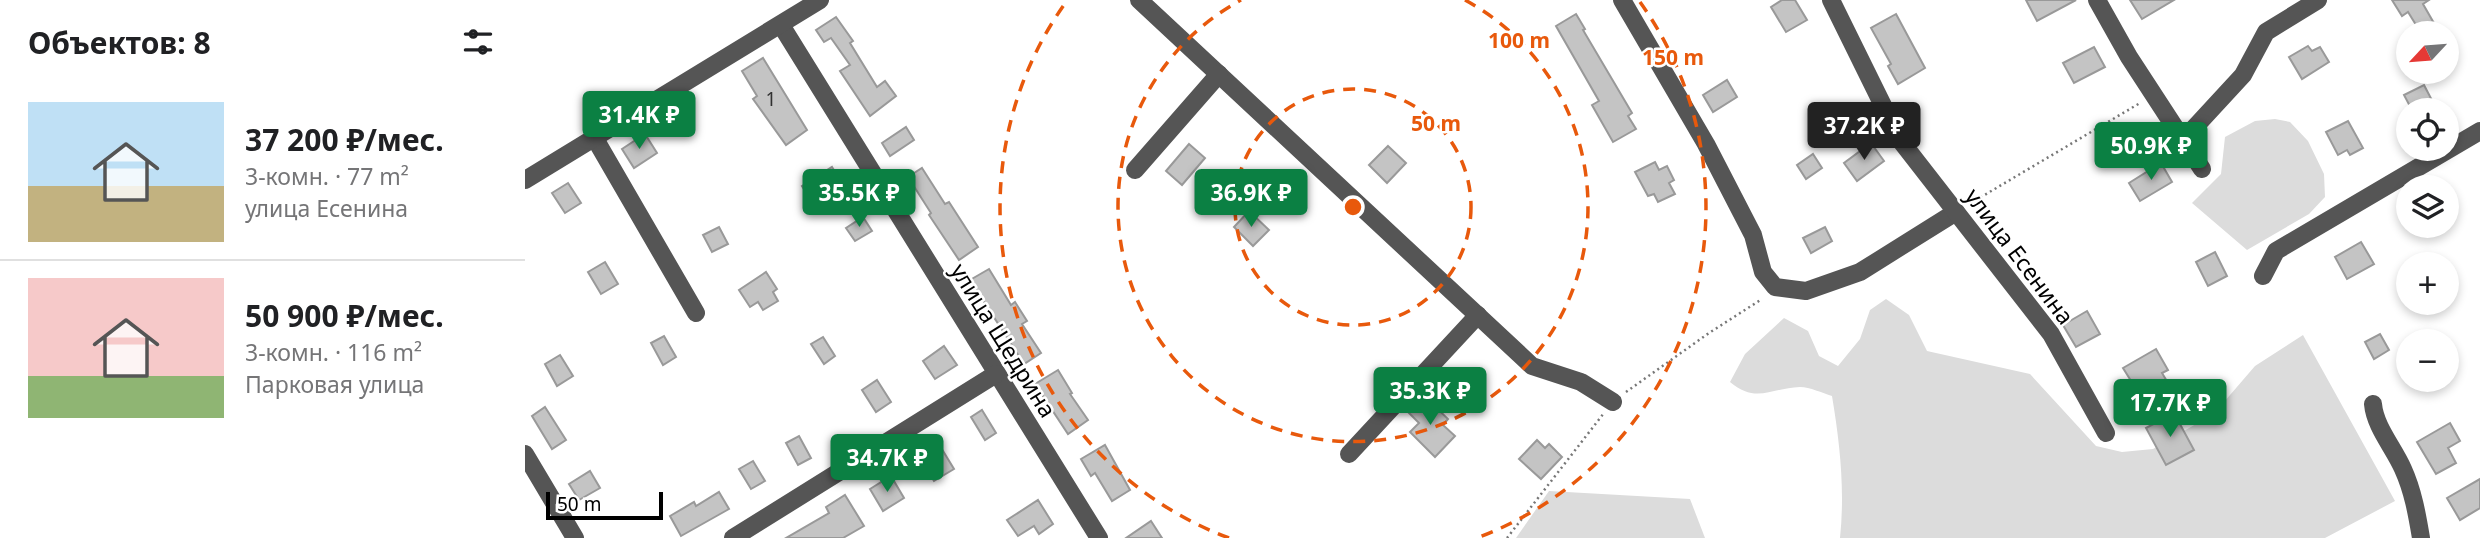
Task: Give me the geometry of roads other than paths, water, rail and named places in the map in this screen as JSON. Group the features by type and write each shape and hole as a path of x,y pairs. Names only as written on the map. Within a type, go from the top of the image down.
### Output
{"street":[{"path":"525,180 820,0"},
{"path":"1139,0 1532,366 1581,382 1613,402"},
{"path":"1622,0 1706,144 1752,235 1763,272 1775,286 1806,291 1860,272 1956,212"},
{"name":"улица Есенина","path":"1831,0 1900,140 2051,334 2106,433"},
{"path":"2097,0 2129,57 2202,169"},
{"path":"2183,140 2243,75 2266,32 2318,0"},
{"name":"улица Щедрина","path":"781,25 1099,538"},
{"path":"1135,170 1219,74"},
{"path":"2263,276 2276,251 2480,131"},
{"path":"594,137 696,313"},
{"path":"1349,454 1478,315"},
{"path":"733,538 996,374"},
{"path":"2373,404 2379,425 2404,472 2416,506 2421,538"},
{"path":"525,454 575,538"}]}
